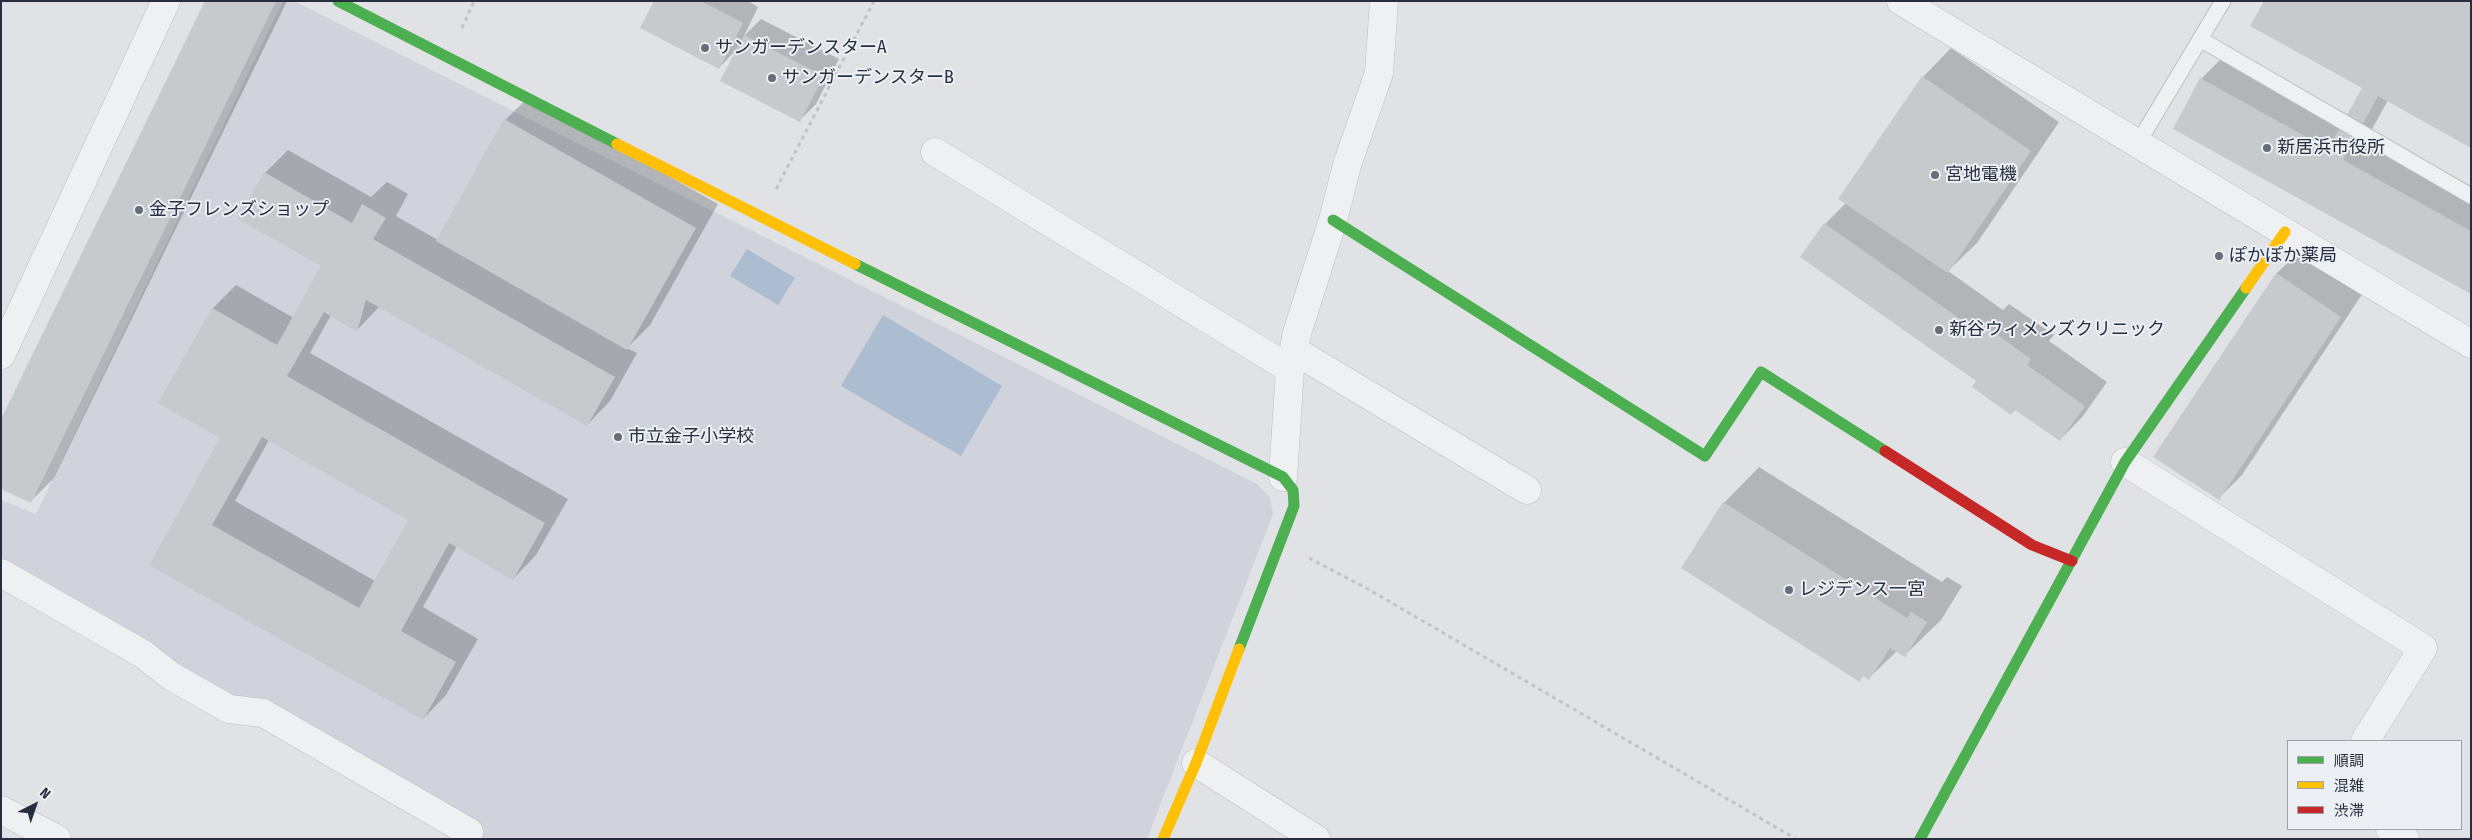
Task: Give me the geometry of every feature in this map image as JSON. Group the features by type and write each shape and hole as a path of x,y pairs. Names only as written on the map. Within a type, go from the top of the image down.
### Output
{"street":[{"path":"1,356 166,1"},
{"path":"338,1 762,218 1283,477 1293,490 1294,506 1196,763 1164,839"},
{"path":"1283,477 1292,360 1297,333 1333,220 1347,165 1379,73 1384,1"},
{"path":"1901,1 2471,344"},
{"path":"935,152 1292,360 1527,490"},
{"path":"1333,220 1705,456 1761,372 2032,544 2072,561"},
{"path":"1920,839 2125,462 2285,232"},
{"path":"2125,462 2423,648 2366,740"},
{"path":"1,573 143,654 171,676 229,709 263,713 469,832 466,839"},
{"path":"1196,763 1316,839"},
{"path":"1,810 57,839"},
{"path":"2392,830 2405,839"}],"lane":[{"path":"2138,143 2222,1"},
{"path":"2200,39 2471,196"}],"path":[{"path":"762,218 874,1"},
{"path":"1279,543 1368,588 1796,839"}],"shaded area":[{"name":"市立金子小学校","path":"283,1 294,1 1257,484 1270,497 1273,514 1147,839 477,839 230,703 1,567 1,500 36,514"}],"water":[{"path":"747,249 795,278 778,305 730,276"},
{"path":"883,315 1002,386 961,456 841,386"}],"building":[{"name":"金子フレンズショップ","path":"205,1 276,1 31,503 1,489 1,419"},
{"name":"サンガーデンスターA","path":"654,1 701,1 743,23 719,69 640,28"},
{"name":"新居浜市役所","path":"2264,1 2471,1 2471,148 2378,96 2343,160 2471,231 2471,294 2173,129 2200,78 2328,149 2362,88 2250,26"},
{"name":"サンガーデンスターB","path":"744,35 824,76 800,122 720,81"},
{"name":"宮地電機","path":"1922,76 2031,151 1948,273 1838,199"},
{"path":"504,119 696,228 627,350 436,241"},
{"path":"264,172 352,223 362,204 386,218 373,239 615,377 587,426 366,300 357,332 324,312 287,376 545,523 513,580 449,543 401,631 456,662 423,720 149,565 220,438 158,403 212,308 277,345 321,266 238,219","holes":["262,437 408,520 359,608 212,525"]},
{"name":"新谷ウィメンズクリニック","path":"1824,223 1980,333 1985,326 2031,359 2027,365 2085,406 2060,441 2015,410 2011,415 1972,387 1976,381 1800,257"},
{"path":"2276,273 2341,317 2219,500 2153,457"},
{"name":"レジデンス一宮","path":"1723,502 1907,618 1911,612 1927,622 1905,657 1890,648 1869,680 1863,676 1860,682 1681,568"}],"traffic: fast":[{"path":"338,1 617,144"},
{"path":"1333,220 1705,456 1761,372 1885,451"},
{"path":"855,264 1283,477 1293,490 1294,506 1239,649"},
{"path":"1920,839 2125,462 2246,288"}],"traffic: slow":[{"path":"617,144 855,264"},
{"path":"2246,288 2285,232"},
{"path":"1163,839 1196,763 1239,649"}],"traffic: jam":[{"path":"1885,451 2032,545 2072,561"}],"place":[{"name":"サンガーデンスターA","path":"705,48"},
{"name":"サンガーデンスターB","path":"772,78"},
{"name":"新居浜市役所","path":"2267,148"},
{"name":"宮地電機","path":"1935,175"},
{"name":"金子フレンズショップ","path":"139,210"},
{"name":"ぽかぽか薬局","path":"2219,256"},
{"name":"新谷ウィメンズクリニック","path":"1939,330"},
{"name":"市立金子小学校","path":"618,437"},
{"name":"レジデンス一宮","path":"1789,590"}]}
